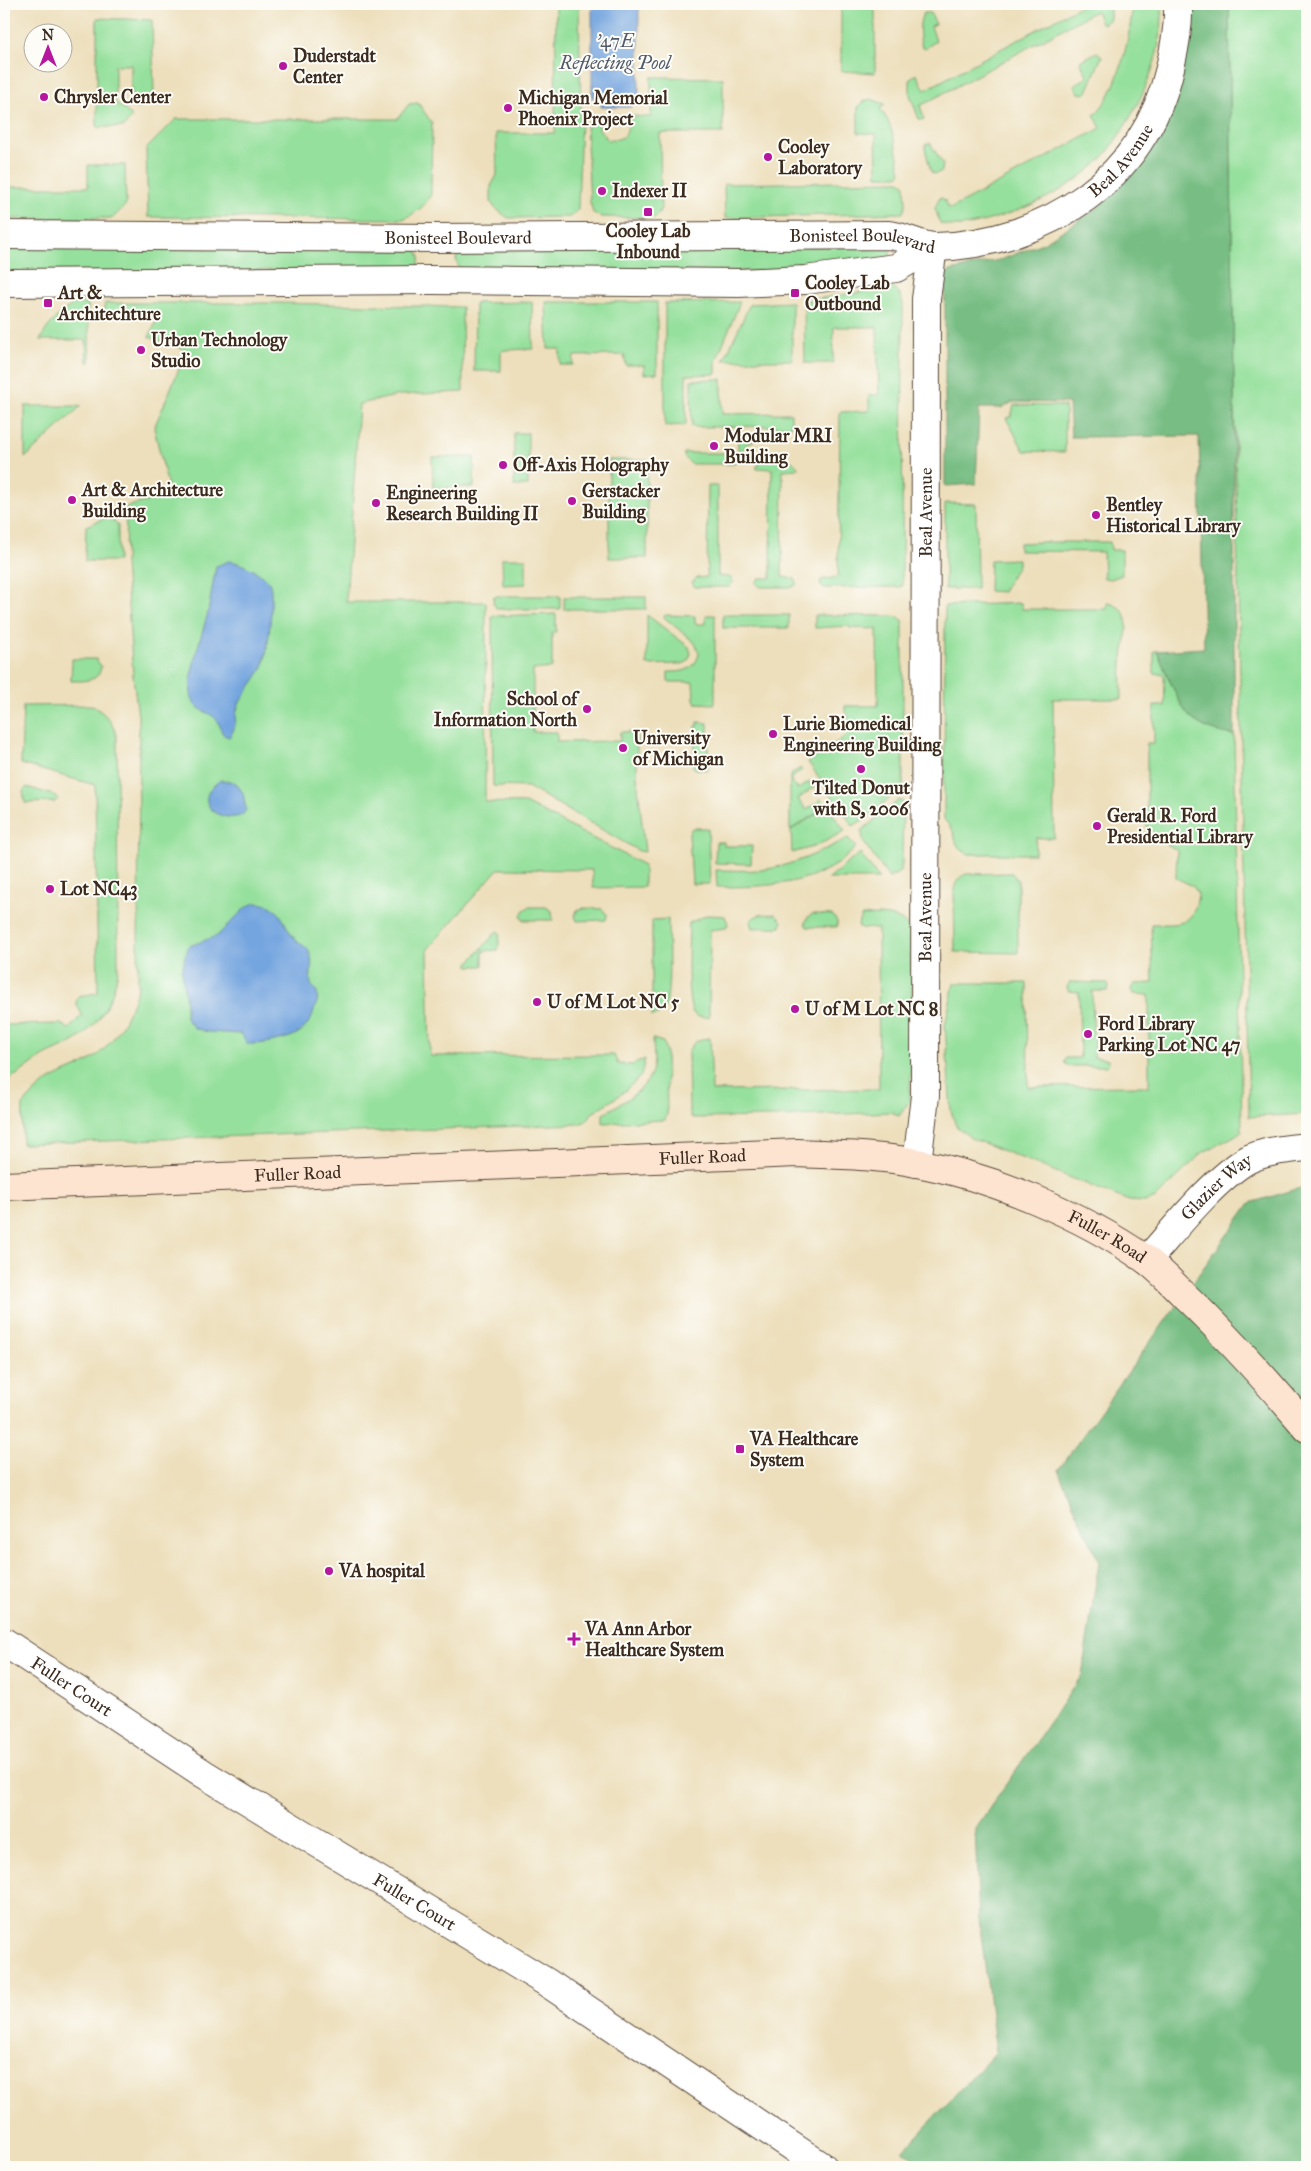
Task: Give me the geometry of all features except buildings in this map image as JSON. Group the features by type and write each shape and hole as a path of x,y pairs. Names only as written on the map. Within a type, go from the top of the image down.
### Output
{"main road":[{"name":"Fuller Road","path":"4,1186 797,1153 870,1157 917,1163 981,1180 1044,1204 1107,1236 1147,1260 1230,1340 1307,1428"}],"street":[{"name":"Beal Avenue","path":"917,1163 925,1087 926,299 933,247 988,241 1029,229 1063,214 1102,185 1128,156 1147,128 1165,89 1174,49 1178,4"},
{"name":"Bonisteel Boulevard","path":"4,235 437,238 888,235 933,247"},
{"name":"Bonisteel Boulevard","path":"4,283 422,280 739,283 805,280 896,268 933,247"},
{"name":"Glazier Way","path":"1147,1260 1220,1180 1248,1160 1283,1150 1307,1147"},
{"name":"Fuller Court","path":"4,1642 204,1774 531,1972 823,2167"}],"green space":[{"path":"556,4 579,4 581,118 578,209 570,217 508,218 495,208 491,202 491,186 497,175 496,133 555,133"},
{"path":"841,4 875,4 875,73 841,71"},
{"path":"1084,4 1110,4 1110,19 1104,24 1101,23 1096,11 920,106 924,118 923,120 919,119 910,95 910,79 914,75 917,75 925,90"},
{"path":"1133,4 1162,4 1160,38 1152,71 1145,87 1130,117 1106,154 1070,184 1029,206 969,225 954,226 940,223 935,208 940,197 945,200 949,208 952,208 1101,128 1094,115 1103,105 1117,79 1126,47"},
{"path":"1187,4 1229,4 1234,388 1234,735 1200,725 1191,718 1177,697 1157,651 1204,648 1199,436 1071,437 1069,403 1013,402 1002,408 979,408 976,484 945,486 945,286 938,285 942,277 950,271 1003,259 1045,242 1095,210 1118,188 1158,131"},
{"path":"1229,4 1307,4 1307,1114 1249,1117 1234,388"},
{"path":"924,13 930,13 936,24 931,26 936,41 926,48 922,47 920,39 920,24"},
{"path":"97,18 152,20 154,95 139,109 131,102 131,65 115,65 115,102 132,116 124,127 97,127"},
{"path":"1097,52 1102,56 1087,92 1084,94 1079,93 1074,85 1088,77 1080,61"},
{"path":"651,77 723,78 723,133 660,133 661,208 658,215 654,218 602,217 593,213 590,202 586,123 600,122 599,129 608,140 625,136 631,116 651,117"},
{"path":"871,99 885,104 880,110 888,122 894,139 901,172 898,176 877,176 876,134 858,133 858,107"},
{"path":"418,103 432,123 431,194 420,209 403,219 148,217 146,149 176,119 397,119 409,104"},
{"path":"930,143 943,164 942,171 935,174 931,172 925,148 926,144"},
{"path":"88,165 125,165 126,205 113,218 4,219 4,187 88,187"},
{"path":"900,181 905,185 906,204 903,213 725,218 724,184"},
{"path":"890,246 890,257 796,271 460,271 456,259 460,251"},
{"path":"4,247 417,250 420,257 418,268 4,274"},
{"path":"893,287 899,293 903,303 902,587 825,588 820,585 821,580 838,577 840,412 869,411 869,395 879,395 877,327 834,327 833,363 805,363 804,301"},
{"path":"532,302 533,349 504,350 501,352 501,371 474,371 475,303"},
{"path":"546,302 657,302 657,373 644,374 644,365 626,365 624,355 574,356 573,365 560,365 560,349 548,349"},
{"path":"740,302 716,361 716,374 686,375 686,425 665,426 665,303"},
{"path":"792,302 792,360 724,360 750,304"},
{"path":"76,303 88,304 90,362 87,362 86,340 40,340 55,319"},
{"path":"105,303 279,303 462,307 463,392 401,395 359,404 346,602 486,602 485,802 525,803 644,865 644,887 593,888 592,870 498,869 428,949 430,1056 614,1055 618,1064 632,1065 645,1059 641,1076 620,1095 591,1114 588,1120 580,1124 22,1144 23,1105 48,1081 89,1061 102,1051 122,1026 138,987 139,724 133,676 125,563 126,507 170,495 154,428 187,350 149,337 159,316 103,316"},
{"path":"722,379 722,414 791,413 791,426 692,427 691,380"},
{"path":"1014,405 1065,406 1065,452 1024,451 1006,418 1011,417"},
{"path":"25,406 81,406 25,458"},
{"path":"514,433 528,433 528,486 514,486"},
{"path":"738,434 763,434 763,436 747,444 734,464 691,464 684,457 684,453 738,453"},
{"path":"775,456 791,460 798,467 797,469 783,470 782,577 795,579 797,583 794,587 760,587 756,583 759,578 771,578 772,469 756,468 761,461"},
{"path":"432,457 474,457 474,487 433,488"},
{"path":"609,460 647,460 647,558 609,558"},
{"path":"708,486 718,486 718,576 728,577 733,580 729,587 695,587 692,583 696,578 707,577"},
{"path":"945,503 976,504 977,589 945,589"},
{"path":"108,517 118,525 118,561 85,561 86,526"},
{"path":"1110,542 1111,550 1122,550 1122,575 1111,579 1104,578 1103,552 1019,551 1019,543"},
{"path":"502,558 526,558 526,584 503,585"},
{"path":"1018,559 1018,565 1003,592 989,591 990,560"},
{"path":"494,596 560,596 560,609 497,609 493,603"},
{"path":"564,597 646,597 646,609 564,609"},
{"path":"1021,603 1022,609 1107,609 1107,603 1117,606 1123,611 1127,627 1122,663 1122,699 1053,699 1054,838 1036,838 1035,854 969,854 958,846 953,831 944,819 945,606"},
{"path":"556,614 556,632 552,633 552,668 533,670 533,732 557,732 557,742 620,741 620,732 637,732 637,777 645,852 639,851 528,787 493,786 492,616"},
{"path":"647,615 689,647 691,654 687,662 682,664 647,665"},
{"path":"665,615 695,616 695,624 706,624 706,615 715,615 715,704 696,703 693,682 668,682 668,672 678,672 691,667 699,654 695,643 664,617"},
{"path":"723,615 789,615 789,628 723,628"},
{"path":"815,615 893,616 899,617 903,621 903,786 868,817 853,826 808,762 850,733 845,721 849,717 845,712 845,706 878,706 877,629 850,628 849,626 815,628"},
{"path":"1154,651 1157,651 1177,697 1191,718 1200,725 1234,735 1242,1132 1202,1153 1156,1198 1145,1202 1129,1201 971,1138 956,1126 951,1111 945,1026 954,983 1027,983 1028,1087 1149,1086 1149,995 1134,994 1131,989 1134,984 1153,983 1151,924 1183,922 1193,913 1198,894 1193,886 1176,878 1177,850 1147,833 1147,743 1154,743 1154,706 1165,706 1164,675 1154,673"},
{"path":"72,659 96,659 101,666 98,675 90,680 71,681"},
{"path":"4,705 6,705 6,764 4,764"},
{"path":"92,705 108,719 117,738 118,970 116,982 101,1015 77,1040 41,1058 18,1074 5,1079 4,1025 61,1024 69,1029 82,1015 76,1003 78,996 98,993 95,785 21,764 23,706"},
{"path":"698,722 708,723 708,770 693,767 696,726 698,726"},
{"path":"800,768 802,770 790,779 790,775"},
{"path":"790,779 798,789 809,782 814,787 798,799 807,810 821,799 827,807 790,830"},
{"path":"27,787 56,796 58,799 55,802 25,803 23,791"},
{"path":"899,800 903,802 902,864 900,872 889,878 862,840 861,831"},
{"path":"828,807 845,831 816,846 792,853 791,830"},
{"path":"692,828 708,828 710,884 692,884 689,833"},
{"path":"848,838 856,847 827,870 810,877 773,885 717,887 716,870 759,870 783,866"},
{"path":"716,842 724,842 724,846 752,846 751,864 715,863"},
{"path":"860,853 879,879 828,879"},
{"path":"1012,873 1018,881 1018,953 955,952 954,889 958,880 966,874"},
{"path":"529,907 546,907 552,911 553,920 523,920 521,916 524,910"},
{"path":"583,908 602,909 607,914 606,920 577,921 575,916 577,910"},
{"path":"775,914 782,921 781,927 752,928 750,923 754,917"},
{"path":"813,914 832,915 837,921 837,927 807,927 805,923 808,917"},
{"path":"707,915 725,916 728,924 726,928 710,930 709,1017 703,1017 694,1014 689,999 689,923"},
{"path":"879,915 896,918 910,929 913,1036 910,1088 909,1102 899,1116 892,1112 776,1117 691,1118 689,1109 688,1052 694,1043 706,1038 710,1038 712,1091 879,1089 878,929 861,928 858,926 862,916"},
{"path":"668,919 668,995 663,1012 652,1016 652,920"},
{"path":"497,931 500,933 498,950 483,951 483,966 469,966 469,963"},
{"path":"1070,982 1107,983 1109,987 1108,991 1092,991 1094,1057 1108,1059 1107,1066 1068,1066 1064,1062 1066,1058 1080,1058 1079,992 1068,991 1067,987"},
{"path":"653,1039 663,1042 666,1051 667,1115 665,1120 603,1123 603,1114 633,1095 646,1082 653,1067"},
{"path":"1307,1186 1307,2167 925,2167 903,2151 996,2052 979,1919 975,1829 1082,1675 1099,1562 1058,1470 1250,1203"}],"water":[{"name":"'47E Reflecting Pool","path":"592,4 639,4 639,98 631,99 631,107 601,107 601,98 592,98"},
{"path":"229,561 245,566 268,581 271,592 271,614 262,669 239,704 234,730 229,737 222,733 219,723 214,717 195,704 191,693 191,682 195,657 208,612 216,566"},
{"path":"221,780 236,783 243,793 246,810 242,815 225,817 211,809 207,802 207,795"},
{"path":"254,903 270,906 275,909 294,938 309,951 312,961 311,985 318,997 310,1019 299,1033 271,1042 248,1044 241,1034 208,1032 194,1028 186,1018 182,971 189,946 217,936 245,908"}],"place":[{"name":"Duderstadt Center","path":"283,66"},
{"name":"Chrysler Center","path":"44,97"},
{"name":"Michigan Memorial Phoenix Project","path":"508,108"},
{"name":"Cooley Laboratory","path":"768,157"},
{"name":"Indexer II","path":"602,191"},
{"name":"Cooley Lab Inbound","path":"648,212"},
{"name":"Cooley Lab Outbound","path":"795,293"},
{"name":"Art & Architechture","path":"48,303"},
{"name":"Urban Technology Studio","path":"141,350"},
{"name":"Modular MRI Building","path":"714,446"},
{"name":"Off-Axis Holography","path":"503,465"},
{"name":"Art & Architecture Building","path":"72,500"},
{"name":"Gerstacker Building","path":"572,501"},
{"name":"Engineering Research Building II","path":"376,503"},
{"name":"Bentley Historical Library","path":"1096,515"},
{"name":"School of Information North","path":"587,709"},
{"name":"Lurie Biomedical Engineering Building","path":"773,734"},
{"name":"University of Michigan","path":"623,748"},
{"name":"Tilted Donut with S, 2006","path":"861,769"},
{"name":"Gerald R. Ford Presidential Library","path":"1097,826"},
{"name":"Lot NC43","path":"50,889"},
{"name":"U of M Lot NC 5","path":"537,1002"},
{"name":"U of M Lot NC 8","path":"795,1009"},
{"name":"Ford Library Parking Lot NC 47","path":"1088,1034"},
{"name":"VA Healthcare System","path":"740,1449"},
{"name":"VA hospital","path":"329,1571"},
{"name":"VA Ann Arbor Healthcare System","path":"574,1639"}]}
